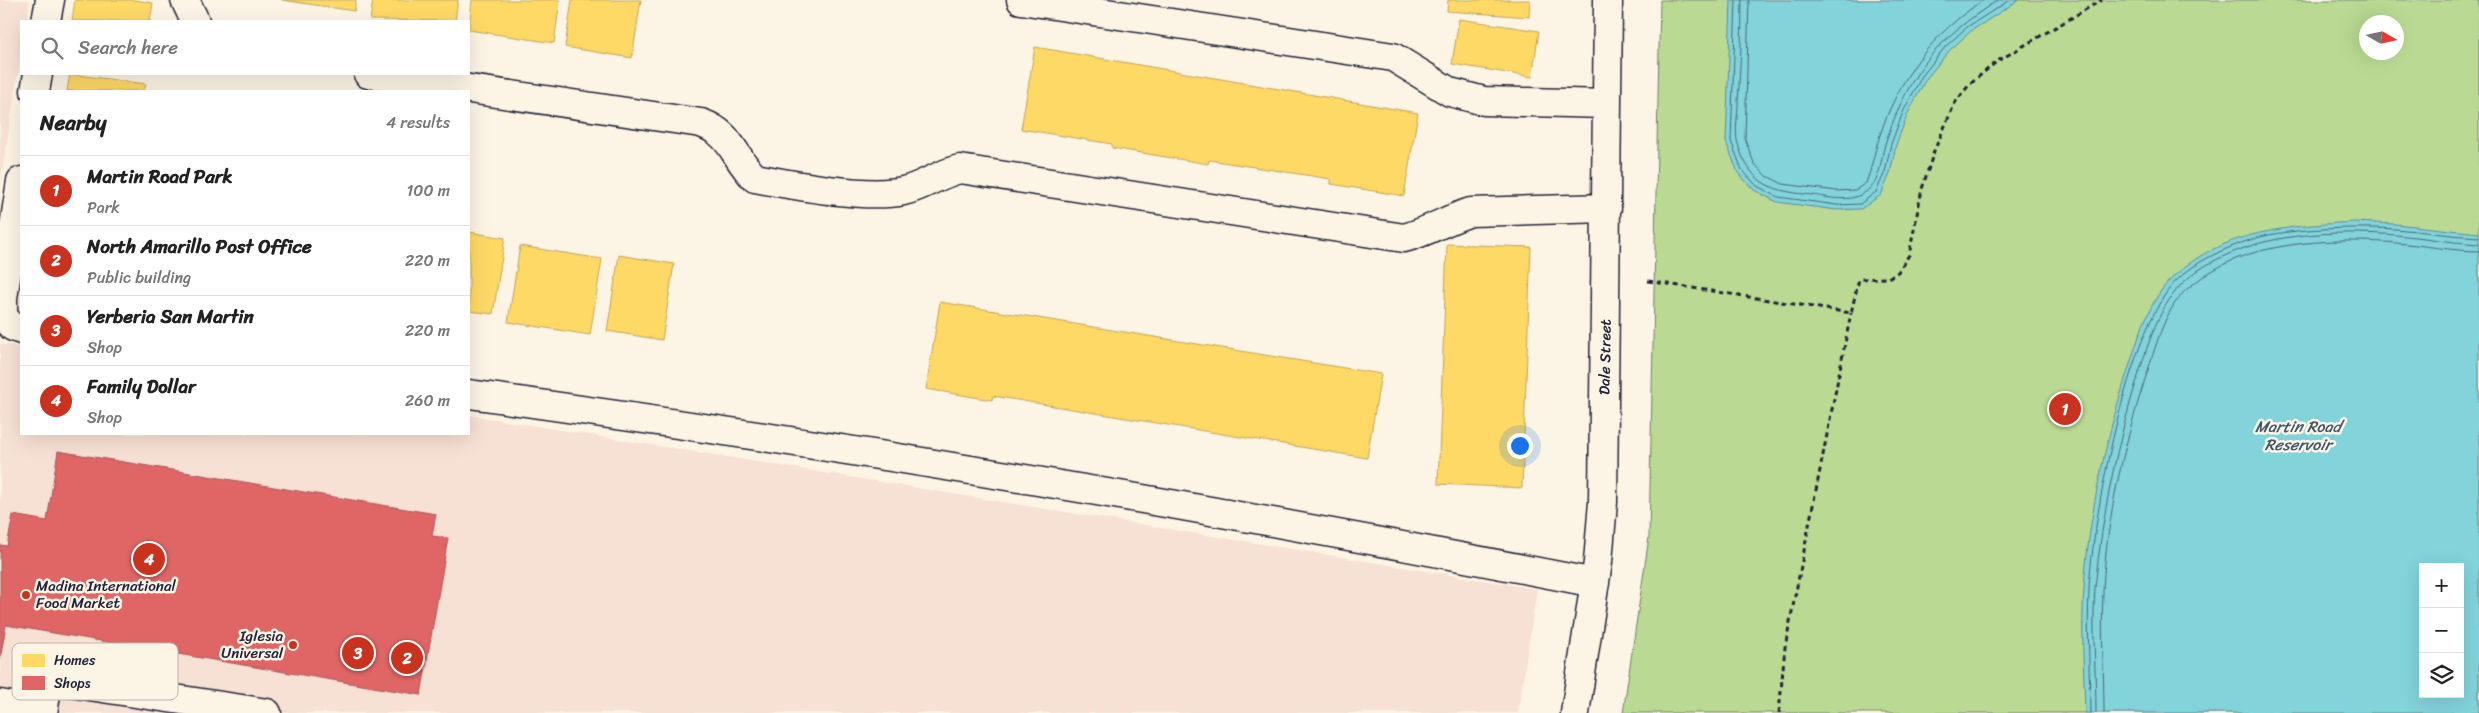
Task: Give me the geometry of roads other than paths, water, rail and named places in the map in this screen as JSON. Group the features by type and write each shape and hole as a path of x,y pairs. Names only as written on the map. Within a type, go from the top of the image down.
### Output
{"street":[{"path":"46,20 50,0"},
{"path":"185,0 195,20"},
{"path":"1021,0 1393,57 1450,92 1469,99 1607,104"},
{"name":"Dale Street","path":"1575,713 1594,583 1603,483 1608,0"},
{"path":"36,90 38,75"},
{"path":"375,75 701,123 714,128 726,137 744,168 755,178 855,192 882,194 904,191 943,173 960,169 1404,238 1420,234 1454,217 1471,212 1606,208"},
{"path":"20,188 3,298 3,317 12,327 20,330"},
{"path":"470,394 611,414 1002,475 1594,583"},
{"path":"178,699 267,713"},
{"path":"0,704 43,712"}],"water":[{"path":"1731,0 2019,0 1971,31 1949,51 1926,79 1908,113 1896,145 1890,174 1881,195 1861,209 1836,210 1777,202 1754,190 1738,173 1726,142"},
{"name":"Martin Road Reservoir","path":"2354,222 2396,224 2479,233 2479,713 2085,713 2083,604 2086,560 2094,504 2113,421 2146,318 2165,285 2193,261 2214,249 2236,240 2259,233 2306,226"}],"place":[{"name":"Martin Road Park","path":"2065,409"},
{"name":"Family Dollar","path":"149,559"},
{"name":"Madina International Food Market","path":"26,595"},
{"name":"Iglesia Universal","path":"293,645"},
{"name":"Yerberia San Martin","path":"358,653"},
{"name":"North Amarillo Post Office","path":"407,658"}]}
